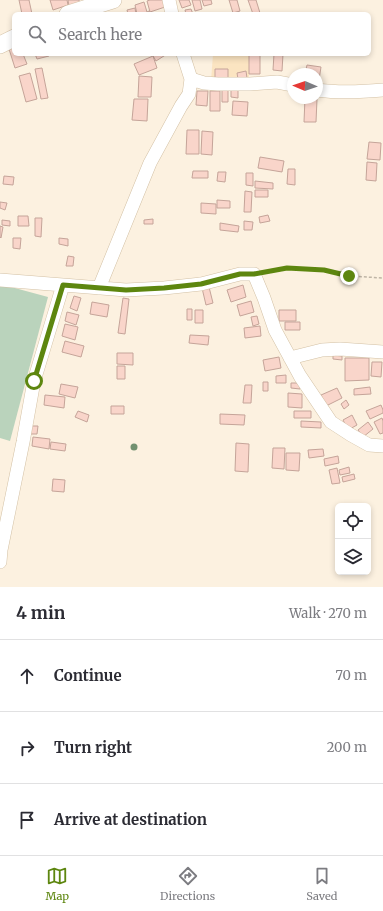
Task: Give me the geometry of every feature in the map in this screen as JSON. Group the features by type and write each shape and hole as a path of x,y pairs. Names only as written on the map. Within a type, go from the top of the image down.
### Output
{"main road":[{"path":"74,12 113,0"},
{"path":"0,45 12,39"}],"street":[{"path":"169,0 172,12"},
{"path":"99,288 150,163 189,94 192,79 184,56"},
{"path":"192,79 204,83 218,84 277,82 287,84"},
{"path":"323,91 364,92 383,90"},
{"path":"0,280 126,290 201,284 240,274 254,274 275,330 300,376 331,422 350,435 369,445 383,446"},
{"path":"0,562 1,550 34,381 63,285"},
{"path":"290,358 322,350 340,349 383,352"}],"path":[{"path":"254,274 287,268 324,270 349,276 383,278"}],"shaded area":[{"path":"213,56 249,56 249,80 211,81"}],"green space":[{"path":"0,284 48,297 10,441 0,438"}],"building":[{"path":"19,0 29,0 32,12 22,12"},
{"path":"50,0 67,0 68,5 53,10"},
{"path":"68,0 79,0 80,4 69,6"},
{"path":"163,0 165,7 150,12 147,1"},
{"path":"179,0 189,0 191,5 182,8"},
{"path":"192,0 200,0 202,9 195,11"},
{"path":"202,0 211,0 212,4 204,6"},
{"path":"229,0 237,0 240,11 233,12"},
{"path":"248,0 256,0 260,12 252,12"},
{"path":"144,2 147,12 137,12 135,5"},
{"path":"135,8 136,12 128,12 127,10"},
{"path":"191,9 192,12 186,12 185,10"},
{"path":"12,48 12,56 24,56 27,64 15,68 9,49"},
{"path":"36,56 49,56 37,59"},
{"path":"153,56 164,56 156,61"},
{"path":"153,56 157,68 139,75 134,64"},
{"path":"249,56 260,56 260,74 249,74"},
{"path":"274,56 283,56 282,71 273,70"},
{"path":"307,65 321,67 321,68 306,68"},
{"path":"42,68 48,98 41,99 35,69"},
{"path":"215,69 228,69 228,79 215,79"},
{"path":"246,71 247,78 238,79 237,73"},
{"path":"30,73 37,99 26,102 19,76"},
{"path":"139,76 152,77 151,97 138,97"},
{"path":"222,90 228,90 228,102 222,102"},
{"path":"231,90 238,90 238,98 231,97"},
{"path":"197,91 208,91 207,106 196,105"},
{"path":"210,91 220,91 220,111 210,111"},
{"path":"134,99 148,99 147,121 132,120"},
{"path":"233,101 248,102 247,116 232,115"},
{"path":"305,104 317,104 316,122 304,122"},
{"path":"187,130 199,130 199,154 186,154"},
{"path":"202,131 213,132 212,155 201,154"},
{"path":"369,142 381,143 380,160 367,159"},
{"path":"260,157 284,161 282,172 258,168"},
{"path":"367,162 377,163 376,181 366,180"},
{"path":"288,169 295,169 295,185 287,184"},
{"path":"193,171 208,171 208,178 192,178"},
{"path":"218,172 226,172 225,182 217,181"},
{"path":"246,173 253,173 253,186 246,185"},
{"path":"4,176 14,177 13,185 3,184"},
{"path":"255,181 273,183 273,189 255,188"},
{"path":"255,190 268,190 268,197 255,197"},
{"path":"245,191 252,192 251,212 244,212"},
{"path":"217,200 230,201 230,208 217,208"},
{"path":"0,202 7,203 5,210 0,208"},
{"path":"201,203 216,204 216,214 201,213"},
{"path":"268,215 270,221 260,223 259,217"},
{"path":"18,216 28,216 29,226 18,226"},
{"path":"35,218 42,218 41,237 35,236"},
{"path":"153,219 153,224 144,224 144,220"},
{"path":"2,220 10,221 10,226 2,225"},
{"path":"244,221 253,222 252,230 244,230"},
{"path":"220,223 239,226 238,232 220,230"},
{"path":"0,226 3,227 1,238 0,237"},
{"path":"13,238 21,238 20,249 13,248"},
{"path":"59,238 68,239 68,246 59,244"},
{"path":"68,256 74,257 73,266 66,266"},
{"path":"243,285 246,297 231,302 227,290"},
{"path":"209,287 213,303 206,305 202,288"},
{"path":"74,296 81,298 77,311 70,308"},
{"path":"123,298 129,299 125,334 118,333"},
{"path":"251,301 254,312 240,316 237,305"},
{"path":"92,302 109,305 107,317 90,314"},
{"path":"187,309 192,309 192,320 187,320"},
{"path":"195,310 203,310 203,323 195,323"},
{"path":"279,310 296,310 296,321 279,321"},
{"path":"67,312 79,315 76,325 65,321"},
{"path":"257,316 259,324 253,326 251,317"},
{"path":"285,322 300,322 300,330 285,330"},
{"path":"65,324 78,327 75,340 62,336"},
{"path":"260,326 261,336 245,338 244,328"},
{"path":"190,335 209,336 208,345 189,343"},
{"path":"65,341 84,346 81,357 62,352"},
{"path":"117,353 133,353 133,365 117,364"},
{"path":"333,355 342,356 342,360 333,359"},
{"path":"279,357 281,368 265,371 263,360"},
{"path":"345,358 369,358 369,380 345,381"},
{"path":"372,362 382,362 381,377 371,376"},
{"path":"117,366 125,366 125,379 117,379"},
{"path":"286,375 286,383 276,383 276,376"},
{"path":"263,382 268,382 268,391 263,391"},
{"path":"291,383 301,383 300,389 291,388"},
{"path":"61,384 78,387 75,398 59,394"},
{"path":"245,385 252,385 251,403 243,403"},
{"path":"370,387 371,394 354,395 354,389"},
{"path":"337,388 342,398 326,406 321,395"},
{"path":"288,393 302,394 302,408 288,407"},
{"path":"45,395 65,397 64,408 44,405"},
{"path":"346,400 349,405 344,409 341,404"},
{"path":"381,405 383,413 370,419 366,411"},
{"path":"111,406 124,406 124,414 111,414"},
{"path":"78,411 89,415 87,422 75,417"},
{"path":"294,411 311,411 311,418 294,418"},
{"path":"220,414 245,415 244,425 220,424"},
{"path":"352,415 357,425 348,430 343,420"},
{"path":"382,418 383,433 380,434 374,422"},
{"path":"301,421 321,422 321,428 301,427"},
{"path":"368,422 373,429 363,437 358,430"},
{"path":"31,426 38,426 37,434 30,434"},
{"path":"33,437 50,439 49,449 32,446"},
{"path":"51,442 66,444 65,451 50,449"},
{"path":"236,443 249,444 248,472 235,471"},
{"path":"273,448 285,448 284,469 272,468"},
{"path":"323,449 324,456 309,458 308,450"},
{"path":"286,453 300,453 299,471 286,470"},
{"path":"338,456 339,463 325,466 324,459"},
{"path":"349,467 350,473 340,475 339,470"},
{"path":"337,468 340,483 332,484 329,470"},
{"path":"354,474 355,479 343,482 342,477"},
{"path":"53,479 65,480 64,492 52,491"}],"route":[{"path":"34,381 63,285 126,290 164,288 201,284 240,274 254,274 287,268 324,270 349,276"}]}
